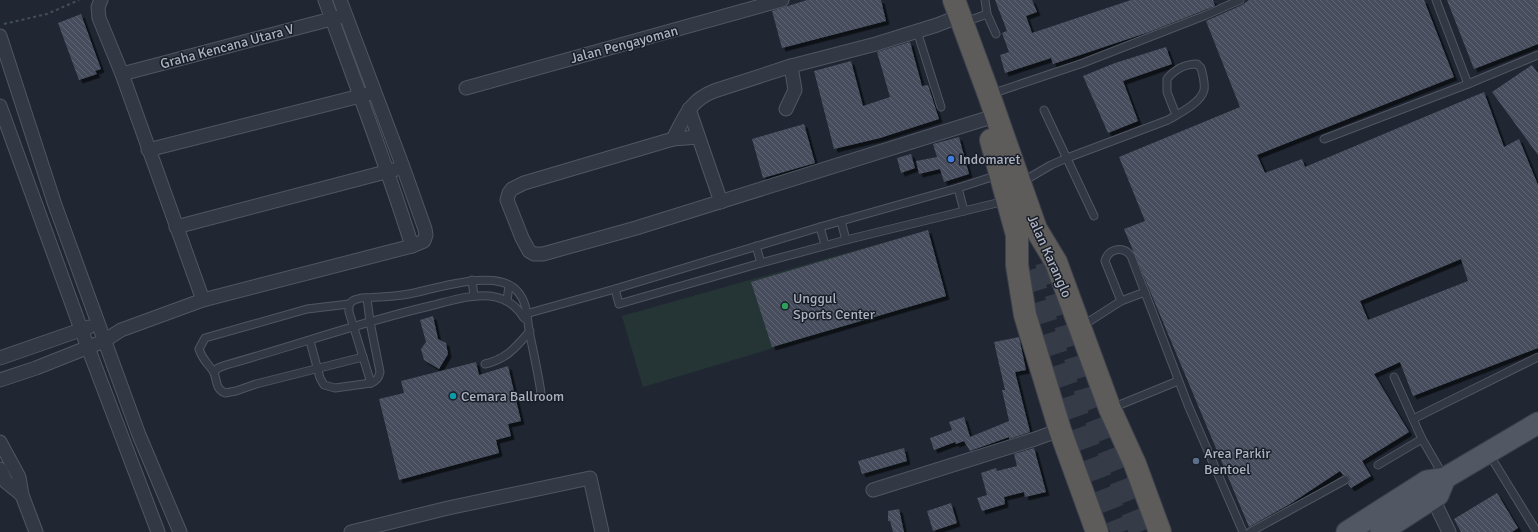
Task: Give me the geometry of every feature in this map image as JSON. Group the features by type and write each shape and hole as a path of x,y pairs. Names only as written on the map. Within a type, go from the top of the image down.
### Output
{"highway":[{"name":"Jalan Karanglo","path":"939,0 956,15 989,95 1020,182 1026,232 1017,265 1025,315 1060,430 1097,532"},
{"name":"Jalan Karanglo","path":"956,15 1007,200 1026,232 1056,262 1110,409 1135,464 1160,532"},
{"path":"1026,232 1038,266"}],"main road":[{"path":"1346,532 1427,481 1445,478 1538,423"},
{"path":"1135,464 1166,532"},
{"path":"1381,532 1438,495 1445,478"}],"street":[{"path":"101,0 98,7 99,18 122,74 203,300"},
{"path":"325,0 388,172 412,246"},
{"path":"0,380 36,368 104,341 121,330 203,300 412,246 424,241 426,238 426,232 340,0"},
{"name":"Jalan Pengayoman","path":"466,88 782,0"},
{"name":"Graha Kencana Utara V","path":"122,74 346,15"},
{"path":"673,139 689,109 697,99 708,93 791,66 917,32 956,15"},
{"path":"0,36 54,205 139,434 180,532"},
{"path":"786,109 795,90 791,66"},
{"path":"148,150 375,92"},
{"path":"0,106 81,329 158,532"},
{"path":"689,109 721,202"},
{"path":"698,137 673,139 524,183 512,189 507,200 522,238 529,251 534,254 543,254 636,228 985,119"},
{"path":"176,227 403,167"},
{"path":"0,358 81,329 98,325 121,330"},
{"path":"873,490 1028,442 1060,430"},
{"path":"0,442 19,477 22,495 36,532"},
{"path":"0,470 3,484 22,495"},
{"path":"3,484 19,477"},
{"path":"351,532 448,508 590,478 602,532"},
{"path":"1433,499 1449,532"}],"lane":[{"path":"985,0 987,14 996,34"},
{"path":"989,95 1083,63 1206,15 1240,0"},
{"path":"1436,0 1468,84"},
{"path":"956,15 987,14"},
{"path":"917,32 941,107"},
{"path":"1324,139 1468,84 1538,55"},
{"path":"1020,182 1067,158 1168,120 1176,115 1193,104 1204,90 1202,68 1197,64 1187,64 1173,73 1167,80 1167,92 1176,115"},
{"path":"1044,110 1094,216"},
{"path":"525,314 615,289 1001,174"},
{"path":"958,188 964,211"},
{"path":"615,289 619,304 825,245 1007,200"},
{"path":"840,221 846,240"},
{"path":"820,227 825,245"},
{"path":"756,246 761,264"},
{"path":"1121,301 1105,263 1107,256 1118,249 1124,250 1129,254 1145,292 1178,381 1243,532"},
{"path":"472,280 474,296"},
{"path":"363,356 225,393 219,389 216,384 214,372 205,363 200,349 205,338 307,309 349,304 358,298 409,294 472,280 492,280 509,285 518,291 529,329 541,393"},
{"path":"507,301 509,285"},
{"path":"1079,328 1121,301 1145,292"},
{"path":"214,372 218,368 226,365 370,322 474,296 490,296 507,301 525,314"},
{"path":"310,341 322,383 328,387 335,388 371,382 378,379 380,372 367,298"},
{"path":"349,304 348,308 371,382"},
{"path":"485,364 503,358 512,351 529,329"},
{"path":"1413,419 1538,357"},
{"path":"1394,377 1422,439 1445,478"},
{"path":"1110,409 1178,381"},
{"path":"1378,465 1422,439"},
{"path":"1488,452 1537,532"},
{"path":"1250,532 1345,480"}],"path":[{"path":"0,26 47,14 79,0"}],"shaded area":[{"name":"Unggul Sports Center","path":"928,230 946,296 643,387 622,316"}],"building":[{"path":"807,0 881,0 886,21 782,48 772,11"},
{"path":"995,0 1032,0 1037,12 1026,16 1032,33 1131,0 1213,0 1215,6 1149,32 1053,64 1051,58 1005,73 1000,55 1009,52 1002,33 1007,31"},
{"path":"1249,0 1424,0 1454,77 1257,155 1265,173 1302,159 1305,167 1484,92 1504,147 1519,139 1538,185 1538,348 1413,396 1400,362 1374,374 1409,432 1362,461 1371,476 1351,488 1348,484 1350,480 1349,477 1343,475 1340,471 1290,504 1249,527 1124,229 1145,221 1119,157 1240,107 1206,21 1242,5","holes":["1461,259 1468,281 1368,320 1360,301"]},
{"path":"1447,0 1538,0 1538,44 1474,69"},
{"path":"81,14 101,69 95,71 97,74 79,80 58,23"},
{"path":"910,42 922,86 928,85 939,119 880,138 834,149 814,71 851,61 863,106 890,97 877,52"},
{"path":"1166,47 1172,64 1123,81 1138,121 1108,133 1083,76 1115,63"},
{"path":"1532,65 1538,73 1538,155 1492,92"},
{"path":"804,124 815,163 763,178 752,139"},
{"name":"Indomaret","path":"959,137 969,174 944,182 940,169 919,174 916,161 937,157 933,144"},
{"path":"911,154 915,168 901,173 897,158"},
{"path":"928,230 946,296 772,347 751,282"},
{"path":"433,316 438,339 446,343 448,354 439,369 424,360 421,349 426,342 420,320"},
{"path":"1019,337 1026,370 1015,372 1030,432 1009,439 1009,437 970,451 964,441 956,444 955,442 934,450 930,438 952,430 949,422 964,417 970,437 1009,421 1002,390 1005,390 994,342"},
{"name":"Cemara Ballroom","path":"476,362 479,375 508,366 521,421 508,424 511,436 496,440 499,453 399,480 379,399 404,393 401,381"},
{"path":"904,448 907,461 862,474 858,461"},
{"path":"1034,448 1046,492 1025,497 1024,492 1004,497 1005,504 982,511 977,498 987,495 981,473 996,468 997,471 1017,466 1014,454"},
{"path":"1497,493 1518,528 1512,532 1461,532 1454,519"},
{"path":"951,503 957,523 933,531 927,511"},
{"path":"899,509 904,532 893,532 890,521 888,521 888,511"}],"tunnel":[{"path":"1046,262 1086,394 1140,532"},
{"path":"1030,270 1073,402 1122,532"}],"place":[{"name":"Indomaret","path":"951,159"},
{"name":"Unggul Sports Center","path":"785,306"},
{"name":"Cemara Ballroom","path":"453,396"},
{"name":"Area Parkir Bentoel","path":"1196,461"}]}
